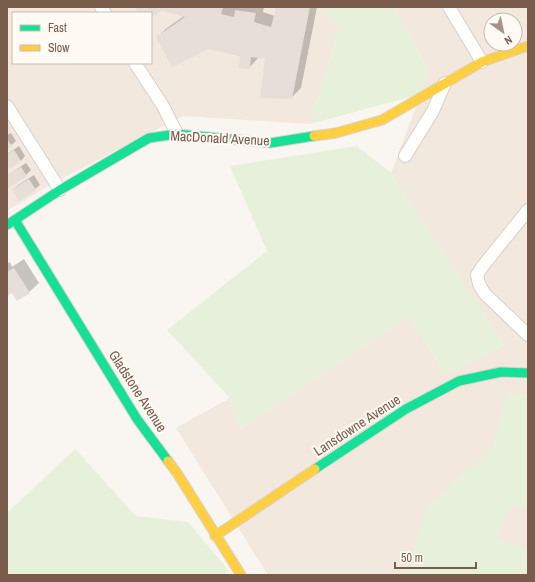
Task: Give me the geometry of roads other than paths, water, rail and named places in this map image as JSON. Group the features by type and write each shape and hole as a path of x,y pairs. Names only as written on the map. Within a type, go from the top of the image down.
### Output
{"street":[{"path":"449,7 482,62"},
{"name":"MacDonald Avenue","path":"11,223 60,190 149,138 177,134 270,142 336,133 382,120 445,82 482,62 528,46"},
{"path":"136,64 163,106 177,134"},
{"path":"405,156 433,111 445,82"},
{"path":"7,106 60,190"},
{"path":"528,210 477,275 479,284 484,293 528,335"},
{"name":"Gladstone Avenue","path":"11,223 138,419 177,473 215,536 241,575"},
{"name":"Lansdowne Avenue","path":"215,536 406,409 459,381 501,372 528,373"}]}
